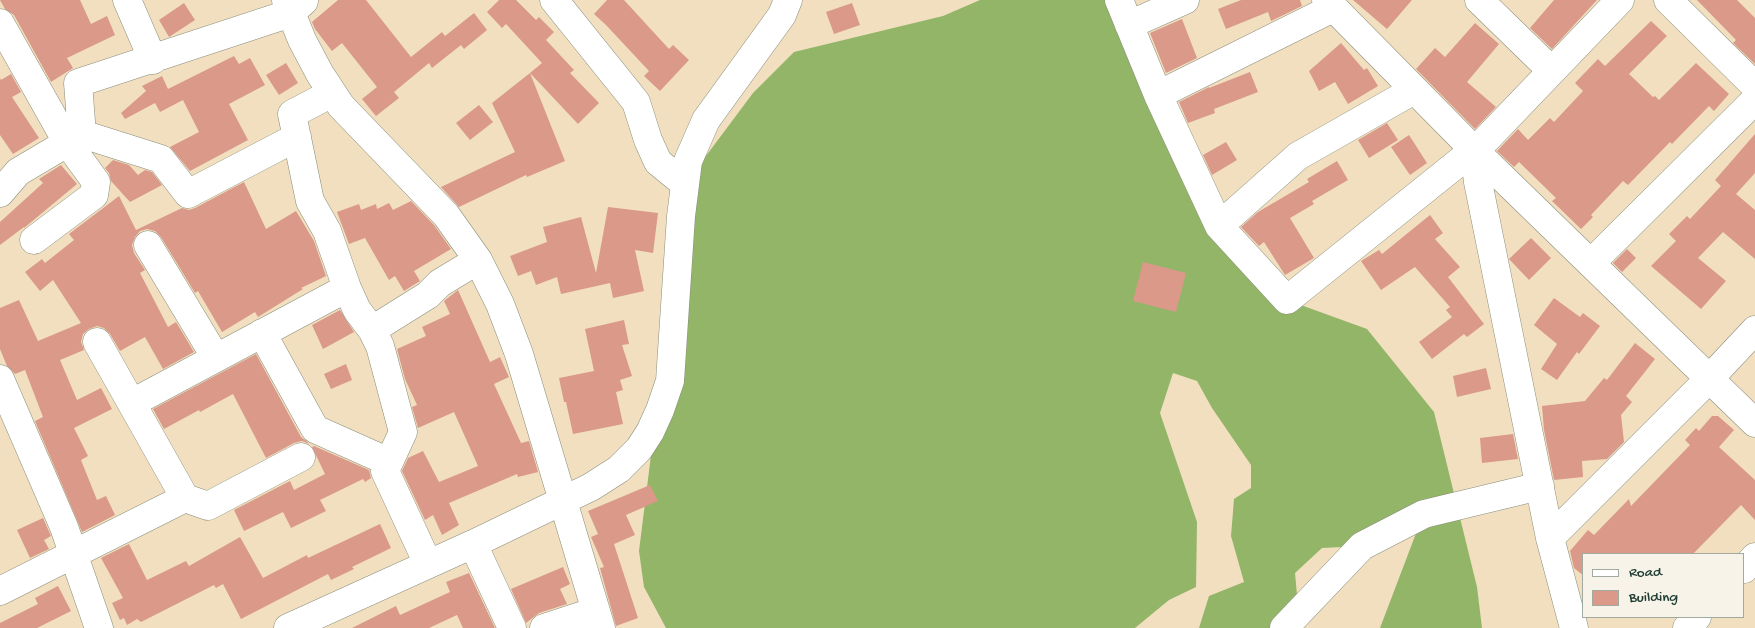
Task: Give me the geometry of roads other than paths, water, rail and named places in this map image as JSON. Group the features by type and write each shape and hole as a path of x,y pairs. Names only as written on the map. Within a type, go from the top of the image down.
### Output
{"street":[{"path":"127,0 152,60"},
{"path":"554,0 636,102 648,140 658,162 685,184"},
{"path":"288,628 473,544 591,487 619,469 639,449 650,432 670,381 681,216 688,161 706,120 782,14 788,0"},
{"path":"1118,0 1158,96 1219,226 1287,300 1477,149 1620,0"},
{"path":"1129,25 1185,0"},
{"path":"1479,0 1552,71"},
{"path":"1668,0 1755,86"},
{"path":"75,138 78,83 152,60 294,4 302,40 332,93 341,106 446,215 478,260 500,304 519,354 598,620 544,628"},
{"path":"1158,96 1330,4 1474,150 1755,423"},
{"path":"0,22 75,138 96,182 94,195 34,240"},
{"path":"1219,226 1298,156 1414,90"},
{"path":"332,93 292,114 310,201 327,231 347,288 357,310 372,330 380,346 403,432 385,471 428,564"},
{"path":"1591,263 1755,100"},
{"path":"0,193 18,172 75,138 161,159 188,194 297,138"},
{"path":"1474,150 1478,182 1550,538 1574,628"},
{"path":"148,245 216,358"},
{"path":"372,330 428,295 440,283 478,260"},
{"path":"132,403 347,288"},
{"path":"1550,538 1710,378 1755,330"},
{"path":"262,333 315,428 389,462"},
{"path":"97,342 185,498 208,506 301,457"},
{"path":"2,391 64,527 99,628"},
{"path":"1284,628 1362,546 1424,514 1540,486"},
{"path":"0,591 185,498"},
{"path":"473,544 512,628"},
{"path":"1745,568 1755,557"},
{"path":"1686,628 1696,618"}]}
